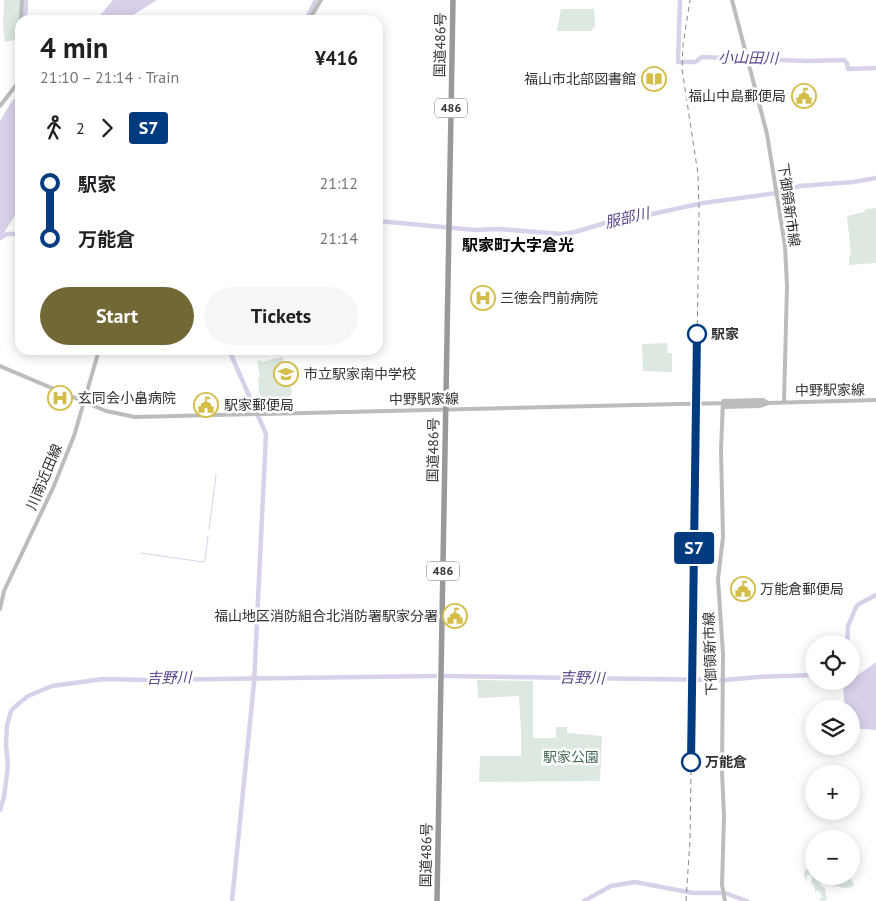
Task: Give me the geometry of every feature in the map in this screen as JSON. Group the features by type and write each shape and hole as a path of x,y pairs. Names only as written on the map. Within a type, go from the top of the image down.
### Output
{"highway":[{"name":"国道486号","path":"436,901 451,0"}],"main road":[{"path":"21,15 22,0"},
{"path":"312,15 321,0"},
{"name":"下御領新市線","path":"723,407 760,406 768,403 784,402 787,274 785,246 767,134 732,0"},
{"path":"0,106 15,86"},
{"name":"川南近田線","path":"0,609 4,591 53,488 74,436 98,355"},
{"name":"中野駅家線","path":"0,366 106,411 135,417 768,403"},
{"name":"下御領新市線","path":"725,901 722,888 724,816 722,772 723,679 718,579 723,537 721,450 723,407 724,401 763,400 768,403"},
{"name":"中野駅家線","path":"784,402 876,400"}],"green space":[{"path":"4,0 20,0 20,15 15,15 15,40 5,42 3,27"},
{"path":"561,9 594,9 595,26 591,31 557,31"},
{"path":"876,208 876,263 849,265 849,256 851,255 847,216 864,212 866,209"},
{"path":"667,343 668,353 672,353 672,372 643,371 642,344"},
{"path":"283,358 292,392 289,400 263,402 259,391 258,378 260,377 257,361 261,360 262,362"},
{"name":"駅家公園","path":"477,680 533,681 533,738 556,738 556,727 567,727 567,733 602,736 600,781 479,782 480,756 521,756 521,730 519,696 478,698"},
{"path":"813,885 820,885 825,888 827,900 822,901 819,899 823,897 818,890 815,893"},
{"path":"833,885 853,885 844,888"}],"shaded area":[{"path":"113,0 157,0 133,15 100,15"},
{"path":"15,98 15,216 0,239 0,121"},
{"path":"876,662 876,730 860,729 860,700 844,700 843,690 860,690 860,674"}],"waterway":[{"path":"25,15 26,0"},
{"path":"308,15 316,0"},
{"name":"小山田川","path":"680,0 678,62 695,62 702,57 808,61 844,60 847,63 848,69 876,68"},
{"name":"服部川","path":"383,221 475,230 499,229 562,234 575,232 635,214 652,214 703,203 777,193 800,186 853,182 876,178"},
{"name":"服部川","path":"0,238 7,234 15,234"},
{"path":"231,355 266,434 254,683 232,901"},
{"path":"209,530 216,475"},
{"path":"141,553 203,562 205,560 208,536"},
{"name":"吉野川","path":"848,635 848,626 856,607 876,595"},
{"name":"吉野川","path":"725,680 805,675"},
{"name":"吉野川","path":"0,810 4,797 8,766 7,725 11,711 28,696 52,686 103,679 435,676"},
{"name":"吉野川","path":"445,676 719,680"},
{"path":"584,901 611,886 635,882 693,893 725,893 747,901"}],"railway":[{"path":"686,901 690,840 699,209 698,174 682,69 683,45 690,0"}],"train":[{"name":"S7","path":"691,762 697,334"}],"place":[{"name":"福山市北部図書館","path":"654,79"},
{"name":"福山中島郵便局","path":"804,96"},
{"name":"三徳会門前病院","path":"483,298"},
{"name":"駅家","path":"697,334"},
{"name":"市立駅家南中学校","path":"286,374"},
{"name":"玄同会小畠病院","path":"60,398"},
{"name":"駅家郵便局","path":"206,405"},
{"name":"万能倉郵便局","path":"743,589"},
{"name":"福山地区消防組合北消防署駅家分署","path":"455,616"},
{"name":"万能倉","path":"691,762"}],"district":[{"name":"駅家町大字倉光","path":"518,245"}]}
